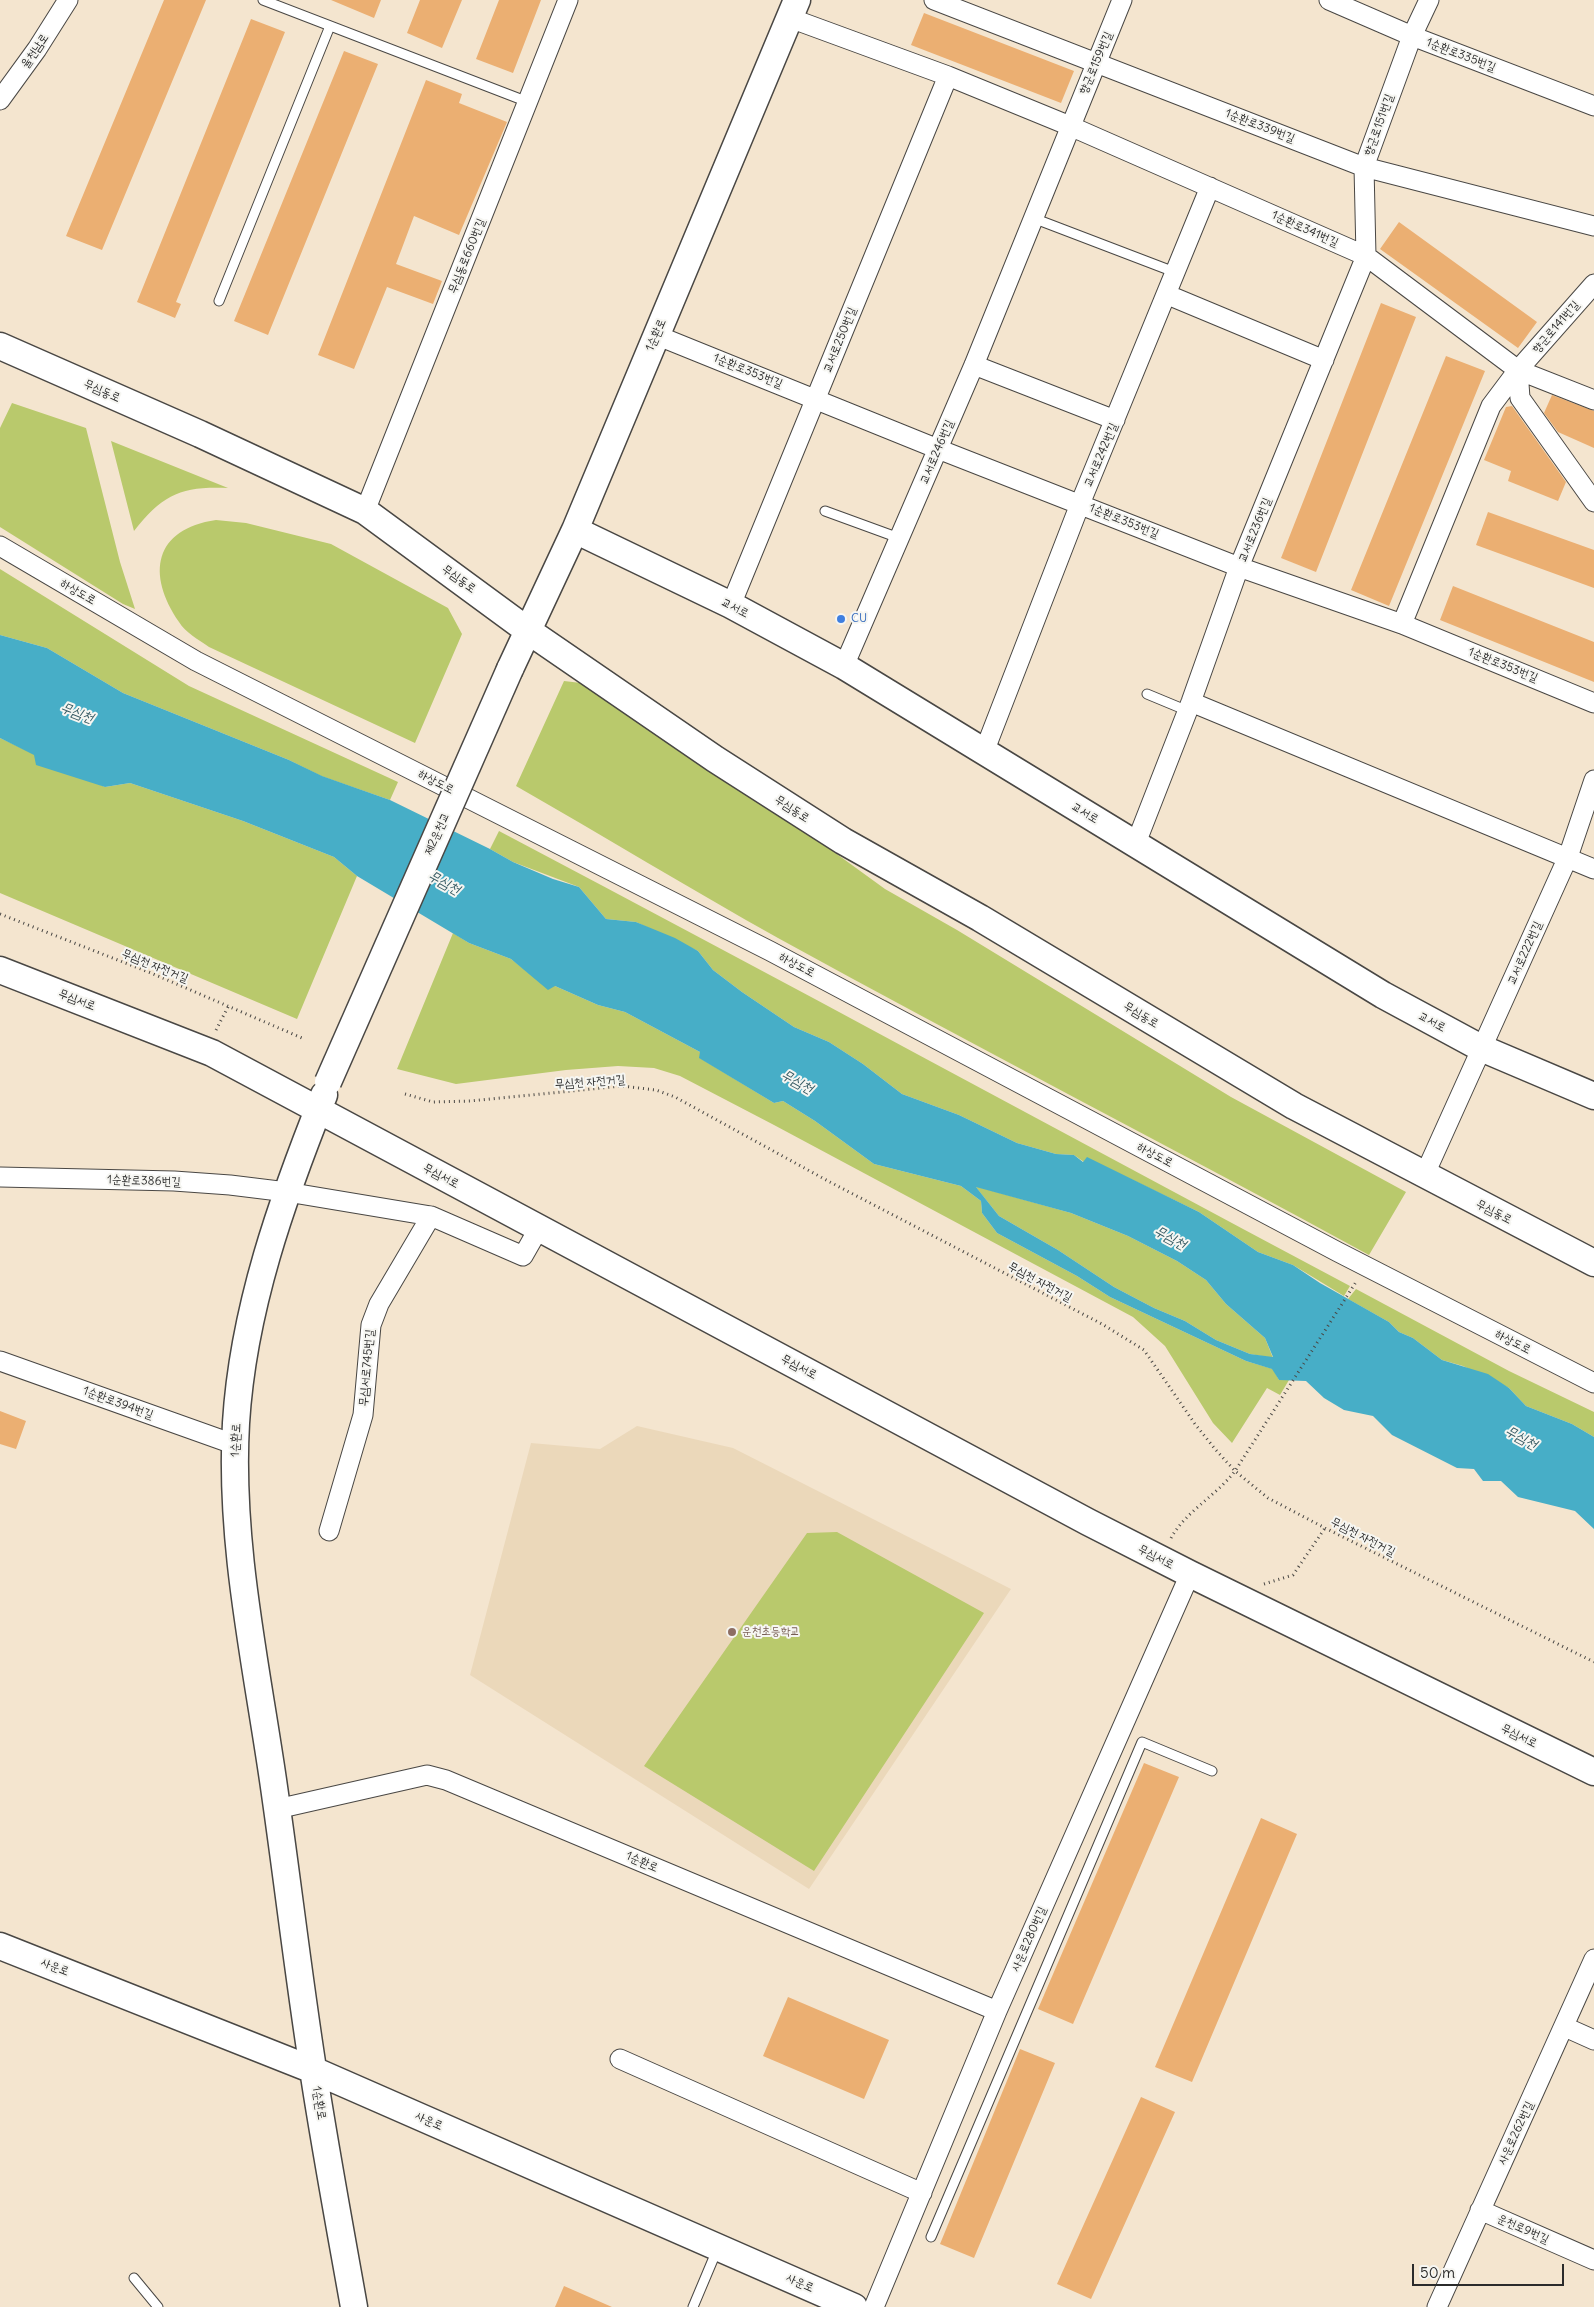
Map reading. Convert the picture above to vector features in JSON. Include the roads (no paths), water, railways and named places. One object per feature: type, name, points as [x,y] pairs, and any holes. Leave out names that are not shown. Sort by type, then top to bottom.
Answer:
[{"type":"main road","name":"1순환로","points":[[510,668],[575,530],[794,9]]},
{"type":"main road","name":"무심동로","points":[[0,346],[200,434],[365,511],[527,630],[715,758],[842,841],[980,918],[1294,1106],[1424,1176],[1594,1263]]},
{"type":"main road","name":"교서로","points":[[575,530],[731,605],[844,666],[1383,995],[1481,1048],[1594,1096]]},
{"type":"main road","name":"제2운천교","points":[[328,1082],[510,668]]},
{"type":"main road","name":"무심서로","points":[[0,970],[212,1053],[1159,1558],[1594,1772]]},
{"type":"main road","name":"1순환로","points":[[328,1082],[287,1192],[262,1271],[244,1360],[236,1422],[235,1492],[244,1581],[313,2070],[354,2307]]},
{"type":"main road","name":"사운로","points":[[0,1946],[313,2070],[854,2307]]},
{"type":"street","name":"율천남로","points":[[0,100],[37,49],[68,0]]},
{"type":"street","name":"무심동로660번길","points":[[365,511],[568,0]]},
{"type":"street","name":"1순환로339번길","points":[[934,0],[1364,167],[1594,226]]},
{"type":"street","name":"향군로159번길","points":[[1070,126],[1122,0]]},
{"type":"street","name":"1순환로335번길","points":[[1329,0],[1412,36],[1594,106]]},
{"type":"street","name":"향군로151번길","points":[[1366,256],[1364,167],[1412,36],[1429,0]]},
{"type":"street","name":"1순환로341번길","points":[[794,9],[948,76],[1070,126],[1366,256],[1518,370],[1594,400]]},
{"type":"street","name":"교서로250번길","points":[[731,605],[948,76]]},
{"type":"street","name":"교서로246번길","points":[[844,666],[974,365],[1070,126]]},
{"type":"street","name":"교서로242번길","points":[[984,752],[1080,504],[1168,295],[1210,187]]},
{"type":"street","name":"교서로236번길","points":[[1136,843],[1190,706],[1239,567],[1366,256]]},
{"type":"street","name":"향군로141번길","points":[[1402,624],[1491,406],[1518,370],[1594,284]]},
{"type":"street","points":[[1168,295],[1324,360]]},
{"type":"street","name":"1순환로353번길","points":[[656,335],[816,398],[938,450],[1239,567],[1402,624],[1594,703]]},
{"type":"street","points":[[974,365],[1115,420]]},
{"type":"street","points":[[1518,370],[1520,398],[1594,502]]},
{"type":"street","name":"하상도로","points":[[0,546],[196,661],[770,951],[1338,1252],[1594,1383]]},
{"type":"street","points":[[1190,706],[1381,780],[1594,869]]},
{"type":"street","name":"교서로222번길","points":[[1424,1176],[1568,858],[1594,780]]},
{"type":"street","name":"1순환로386번길","points":[[0,1177],[174,1181],[287,1192],[431,1216],[523,1256],[539,1228]]},
{"type":"street","name":"무심서로745번길","points":[[329,1531],[364,1414],[371,1325],[379,1304],[431,1216]]},
{"type":"street","name":"1순환로394번길","points":[[0,1361],[236,1445]]},
{"type":"street","name":"사운로280번길","points":[[874,2307],[997,2011],[1190,1574]]},
{"type":"street","name":"1순환로","points":[[277,1808],[427,1776],[446,1780],[997,2011]]},
{"type":"street","name":"사운로262번길","points":[[1437,2307],[1594,1959]]},
{"type":"street","points":[[1564,2027],[1594,2040]]},
{"type":"street","points":[[620,2058],[922,2193]]},
{"type":"street","name":"운천로9번길","points":[[1480,2210],[1594,2260]]},
{"type":"lane","points":[[263,0],[528,102]]},
{"type":"lane","points":[[219,301],[330,26]]},
{"type":"lane","points":[[1033,218],[1177,273]]},
{"type":"lane","points":[[825,511],[899,538]]},
{"type":"lane","points":[[1147,694],[1190,706]]},
{"type":"lane","points":[[931,2237],[1142,1742],[1212,1771]]},
{"type":"lane","points":[[693,2307],[718,2247]]},
{"type":"lane","points":[[134,2278],[158,2307]]},
{"type":"water","name":"무심천","points":[[0,635],[47,648],[123,693],[289,760],[322,776],[390,800],[513,862],[553,879],[579,887],[606,919],[636,922],[675,938],[698,951],[713,970],[742,992],[794,1027],[829,1042],[863,1064],[902,1094],[959,1115],[1017,1143],[1056,1154],[1074,1155],[1083,1162],[1087,1157],[1199,1212],[1258,1252],[1293,1265],[1320,1283],[1389,1322],[1399,1332],[1413,1338],[1442,1360],[1488,1374],[1509,1388],[1526,1406],[1572,1424],[1594,1437],[1594,1529],[1575,1511],[1518,1497],[1501,1481],[1483,1481],[1474,1469],[1457,1468],[1392,1435],[1373,1416],[1344,1410],[1324,1398],[1306,1381],[1279,1380],[1272,1369],[1246,1361],[1110,1297],[1077,1276],[997,1233],[982,1213],[981,1201],[961,1186],[874,1164],[815,1121],[783,1101],[774,1103],[699,1058],[700,1052],[625,1012],[598,1005],[555,986],[548,990],[511,959],[469,943],[357,876],[334,857],[243,821],[130,783],[105,787],[36,765],[34,755],[0,738]],"holes":[[[976,1187],[1071,1213],[1128,1236],[1177,1261],[1206,1280],[1226,1304],[1265,1338],[1273,1357],[1250,1354],[1216,1340],[1185,1321],[1154,1308],[1114,1287],[1058,1250],[999,1216]]]},
{"type":"place","name":"CU","points":[[841,619]]},
{"type":"place","name":"운천초등학교","points":[[732,1632]]}]
